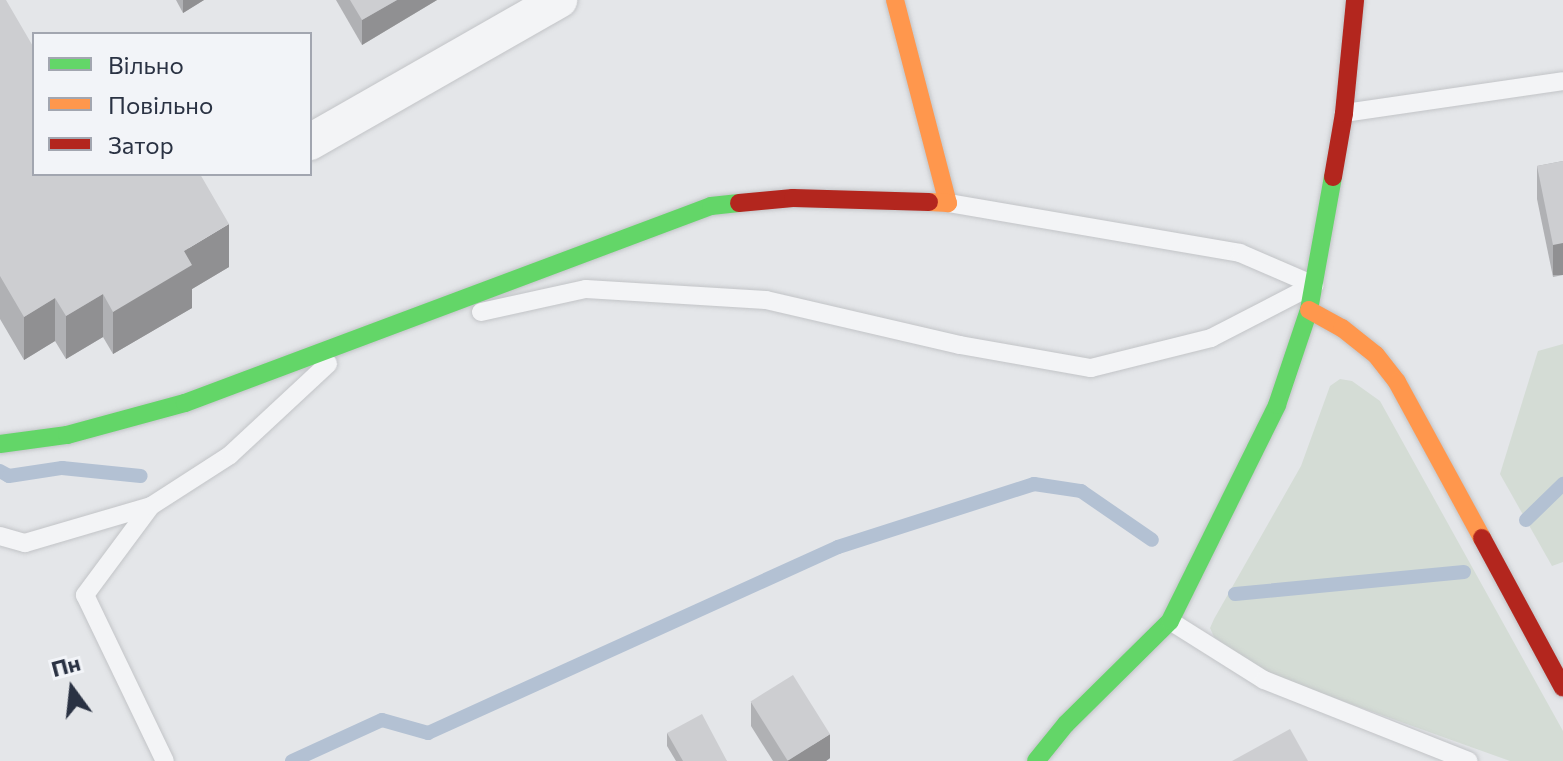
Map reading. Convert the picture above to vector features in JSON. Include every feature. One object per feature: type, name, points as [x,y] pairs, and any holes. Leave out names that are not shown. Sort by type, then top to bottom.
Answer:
[{"type":"street","points":[[312,141],[559,0]]},
{"type":"street","points":[[0,444],[67,435],[185,403],[711,206],[793,198],[948,203],[895,0]]},
{"type":"street","points":[[1036,761],[1066,724],[1170,621],[1277,405],[1309,310],[1314,285],[1344,113],[1355,0]]},
{"type":"street","points":[[1309,310],[1342,328],[1376,355],[1397,382],[1563,688]]},
{"type":"street","points":[[1065,761],[1066,724]]},
{"type":"lane","points":[[1344,113],[1563,81]]},
{"type":"lane","points":[[948,203],[1240,253],[1314,285]]},
{"type":"lane","points":[[0,536],[25,543],[151,506],[230,455],[354,339],[586,289],[766,300],[960,345],[1091,368],[1211,338],[1314,285]]},
{"type":"lane","points":[[151,506],[85,595],[165,761]]},
{"type":"lane","points":[[1170,621],[1264,680],[1469,761]]},
{"type":"shaded area","points":[[1563,344],[1563,562],[1552,566],[1500,474],[1538,351]]},
{"type":"shaded area","points":[[1340,379],[1352,381],[1380,401],[1563,731],[1563,761],[1510,761],[1267,674],[1214,637],[1210,628],[1214,619],[1301,466],[1330,386]]},
{"type":"building","points":[[0,0],[6,0],[32,45],[32,176],[201,176],[229,224],[184,251],[192,265],[113,312],[103,294],[66,316],[55,298],[24,317],[0,276]]},
{"type":"building","points":[[350,0],[397,0],[362,20]]},
{"type":"building","points":[[1563,161],[1563,243],[1553,245],[1537,166]]},
{"type":"building","points":[[793,675],[830,734],[788,761],[751,701]]},
{"type":"building","points":[[702,714],[727,761],[683,761],[667,733]]},
{"type":"building","points":[[1290,729],[1308,761],[1232,761]]},
{"type":"waterway","points":[[0,471],[9,476],[62,468],[141,476]]},
{"type":"waterway","points":[[292,761],[382,720],[428,733],[838,547],[1034,484],[1081,491],[1152,540]]},
{"type":"waterway","points":[[1526,520],[1563,484]]},
{"type":"waterway","points":[[1235,594],[1464,572]]},
{"type":"traffic: fast","points":[[1036,761],[1066,724],[1170,621],[1277,405],[1309,310],[1333,177]]},
{"type":"traffic: fast","points":[[0,444],[67,435],[185,403],[711,206],[739,203]]},
{"type":"traffic: slow","points":[[895,0],[948,203],[929,202]]},
{"type":"traffic: slow","points":[[1309,310],[1342,328],[1376,355],[1397,382],[1482,538]]},
{"type":"traffic: jam","points":[[1333,177],[1344,113],[1355,0]]},
{"type":"traffic: jam","points":[[739,203],[793,198],[929,202]]},
{"type":"traffic: jam","points":[[1482,538],[1563,688]]}]
